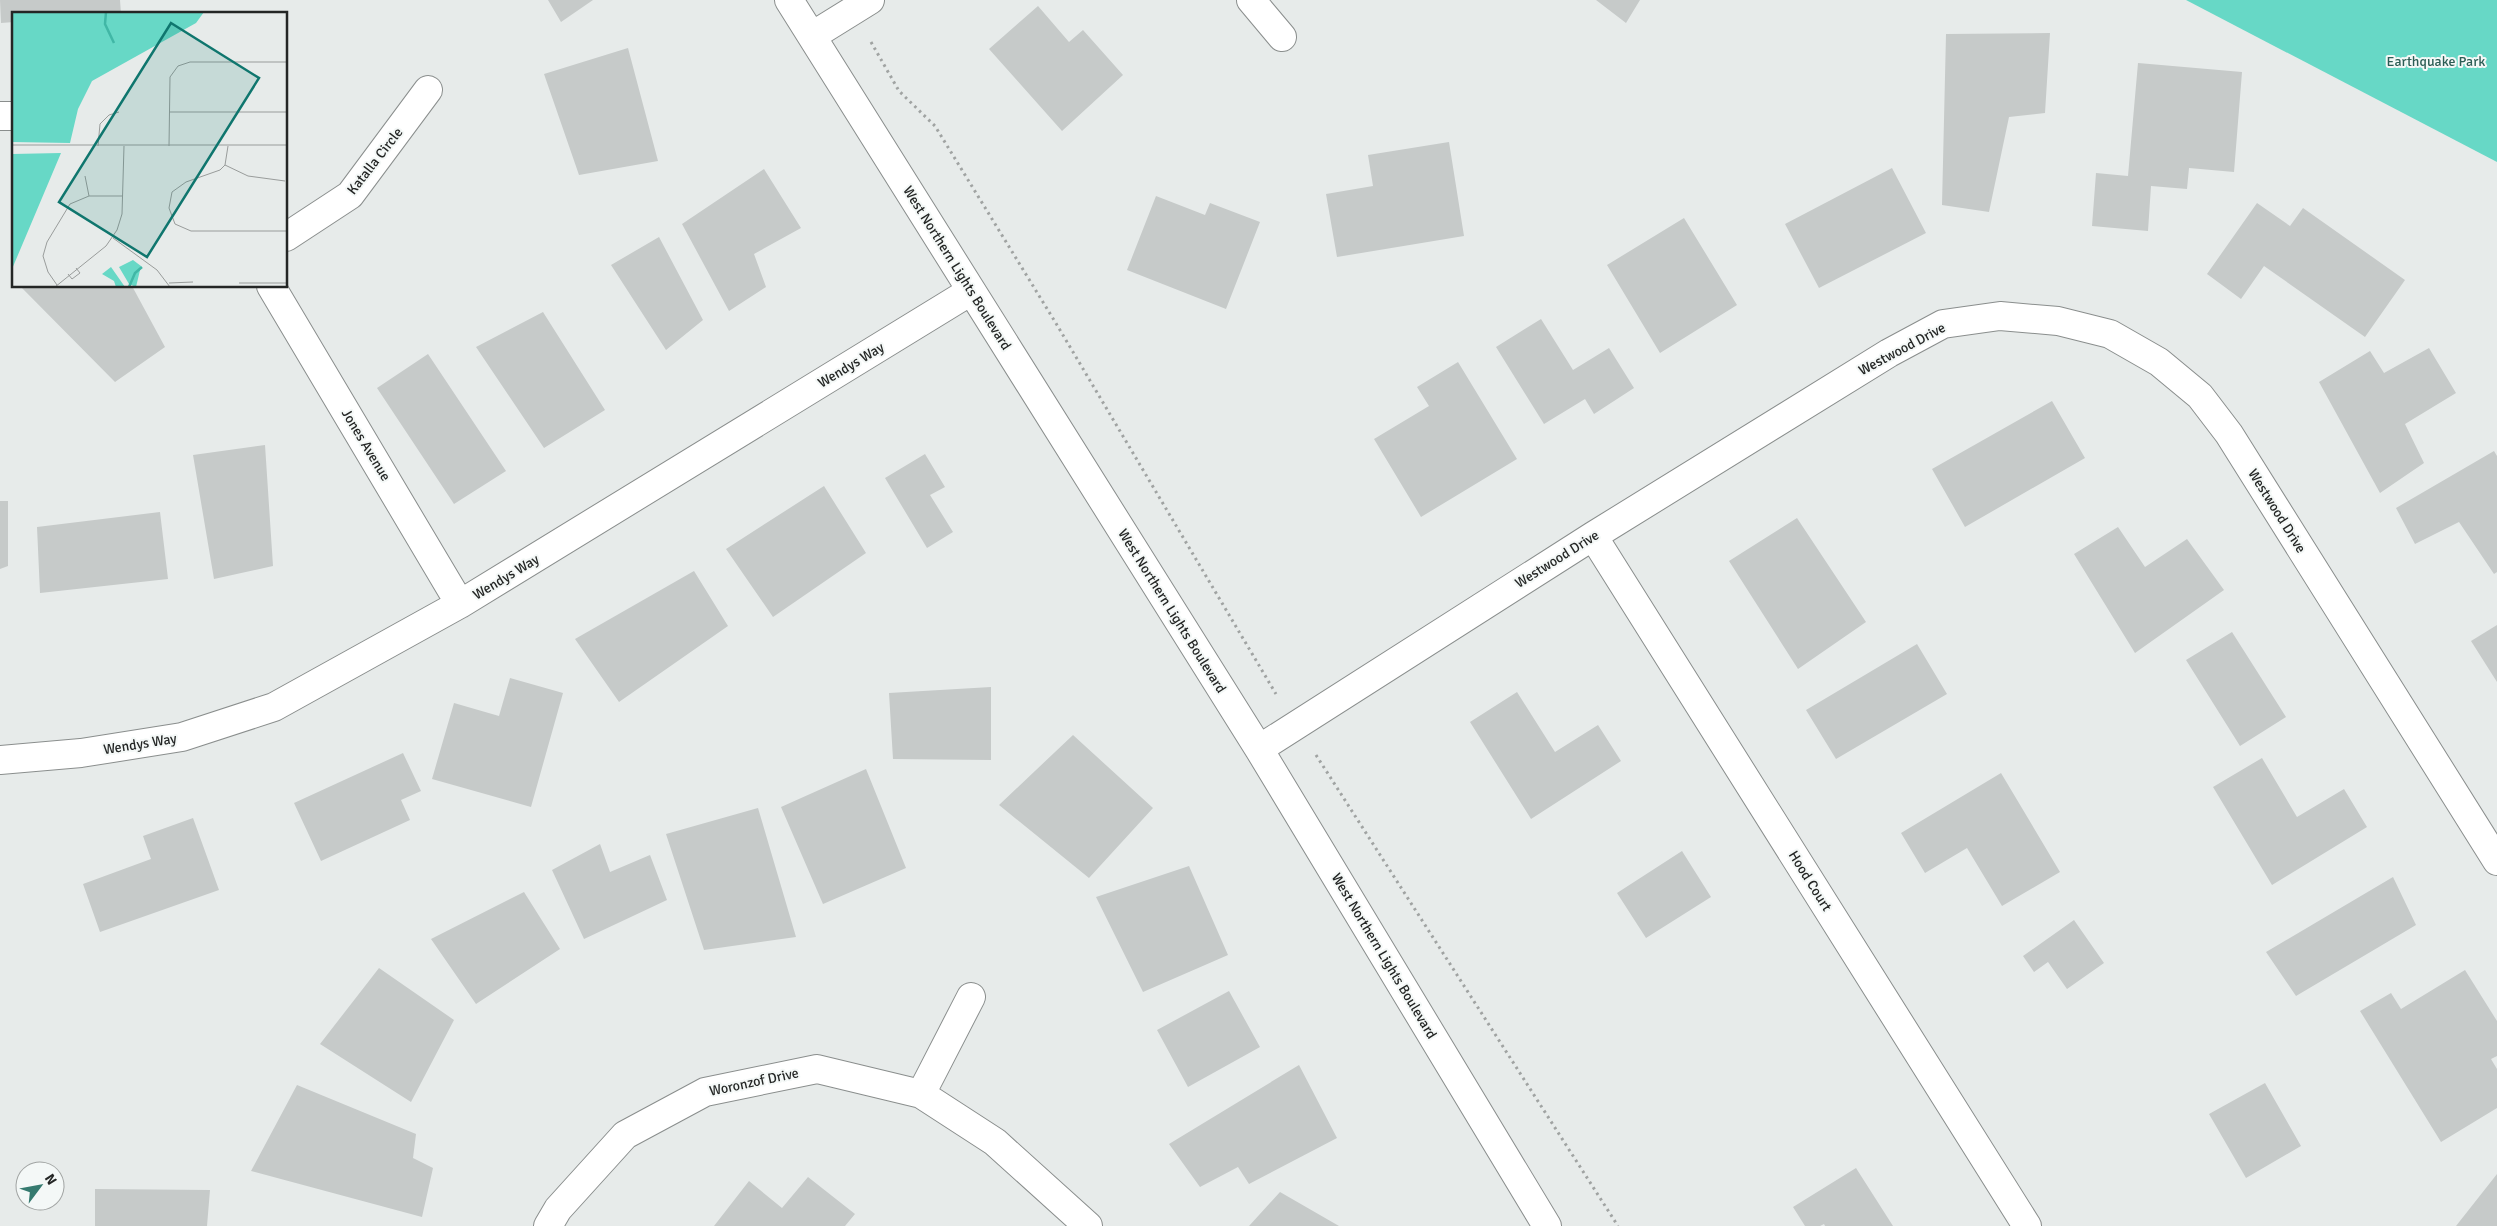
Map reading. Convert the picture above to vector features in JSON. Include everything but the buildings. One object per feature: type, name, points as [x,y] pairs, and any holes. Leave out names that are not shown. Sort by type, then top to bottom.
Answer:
[{"type":"street","name":"West Northern Lights Boulevard","points":[[790,0],[1259,749],[1547,1226]]},
{"type":"street","points":[[1251,0],[1282,37]]},
{"type":"street","points":[[812,36],[861,5]]},
{"type":"street","name":"Katalla Circle","points":[[288,236],[350,195],[428,90]]},
{"type":"street","name":"Jones Avenue","points":[[272,288],[460,604]]},
{"type":"street","name":"Wendys Way","points":[[0,760],[81,753],[182,737],[274,707],[460,604],[971,291]]},
{"type":"street","name":"Westwood Drive","points":[[1259,749],[1593,536],[1889,353],[1943,324],[2000,316],[2058,321],[2110,334],[2159,362],[2200,396],[2229,434],[2497,860]]},
{"type":"street","name":"Hood Court","points":[[1593,536],[2027,1226]]},
{"type":"street","points":[[921,1094],[971,997]]},
{"type":"street","name":"Woronzof Drive","points":[[548,1226],[558,1209],[625,1135],[705,1092],[817,1069],[921,1094],[995,1142],[1088,1226]]},
{"type":"path","points":[[861,5],[899,91],[935,126],[1062,334],[1295,726],[1325,768],[1618,1226]]},
{"type":"green space","name":"Earthquake Park","points":[[2186,0],[2497,0],[2497,162]]}]
